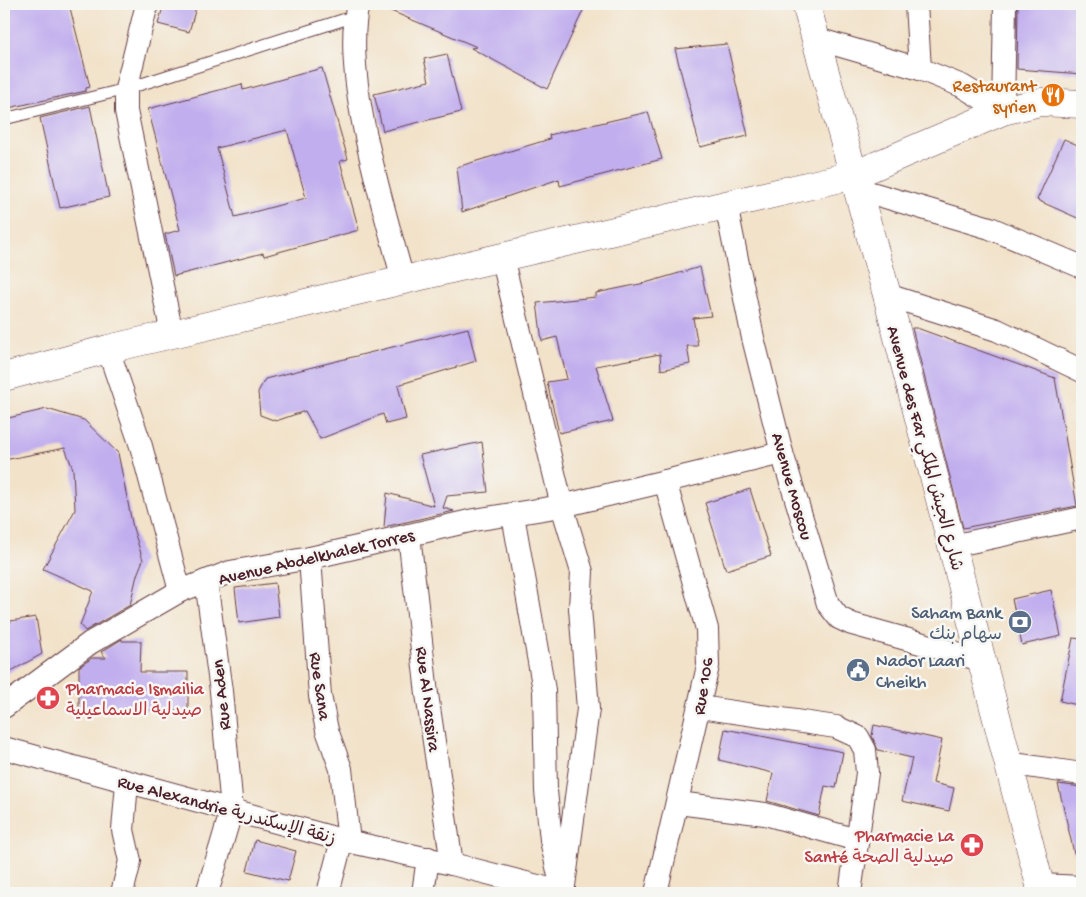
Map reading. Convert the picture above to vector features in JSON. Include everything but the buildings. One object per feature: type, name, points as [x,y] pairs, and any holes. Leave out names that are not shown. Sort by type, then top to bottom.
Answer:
[{"type":"street","points":[[147,4],[126,89],[126,111],[172,334]]},
{"type":"street","name":"Avenue des Far شارع الجيش الملكي","points":[[806,4],[887,295],[1040,889]]},
{"type":"street","points":[[916,4],[920,69]]},
{"type":"street","points":[[1003,111],[1005,4]]},
{"type":"street","points":[[357,10],[353,54],[365,127],[403,280]]},
{"type":"street","points":[[817,39],[920,69],[962,86],[1003,111]]},
{"type":"street","points":[[4,377],[108,349],[726,205],[856,182],[1003,111],[1040,102],[1082,104]]},
{"type":"street","points":[[856,182],[990,228],[1082,267]]},
{"type":"street","name":"Avenue Moscou","points":[[726,205],[753,338],[782,453],[828,604],[839,618],[860,626],[981,660]]},
{"type":"street","points":[[502,257],[562,506],[582,572],[580,608],[588,709],[564,893]]},
{"type":"street","points":[[887,295],[997,330],[1082,371]]},
{"type":"street","points":[[108,349],[141,446],[180,591]]},
{"type":"street","name":"Avenue Abdelkhalek Torres","points":[[4,707],[90,643],[180,591],[230,572],[310,558],[474,520],[562,506],[782,453]]},
{"type":"street","name":"Rue 106","points":[[656,893],[708,666],[707,629],[665,481]]},
{"type":"street","points":[[513,515],[544,690],[546,791],[551,840],[564,893]]},
{"type":"street","points":[[952,546],[1082,518]]},
{"type":"street","name":"Rue Al Nassira","points":[[409,535],[427,694],[452,864]]},
{"type":"street","name":"Rue Sana","points":[[310,558],[320,696],[328,730],[341,769],[346,841]]},
{"type":"street","name":"Rue Aden","points":[[206,580],[232,809]]},
{"type":"street","points":[[700,707],[836,727],[858,737],[864,750],[868,773],[850,893]]},
{"type":"street","name":"Rue Alexandrie زنقة الإسكندرية","points":[[4,748],[346,841],[428,858],[564,893]]},
{"type":"street","points":[[1008,763],[1082,774]]},
{"type":"street","points":[[122,893],[130,861],[123,830],[127,783]]},
{"type":"street","points":[[678,803],[765,814],[857,840]]},
{"type":"street","points":[[207,893],[232,809]]},
{"type":"street","points":[[328,893],[346,841]]},
{"type":"street","points":[[423,893],[428,858]]},
{"type":"street","points":[[1040,889],[1082,887]]},
{"type":"lane","points":[[4,119],[126,89],[357,10]]},
{"type":"place","name":"Restaurant syrien","points":[[1053,95]]},
{"type":"place","name":"Saham Bank سهام بنك","points":[[1020,622]]},
{"type":"place","name":"Nador Laari Cheikh","points":[[858,670]]},
{"type":"place","name":"Pharmacie Ismailia صيدلية الاسماعيلية","points":[[48,698]]},
{"type":"place","name":"Pharmacie La Santé صيدلية الصحة","points":[[972,845]]}]
